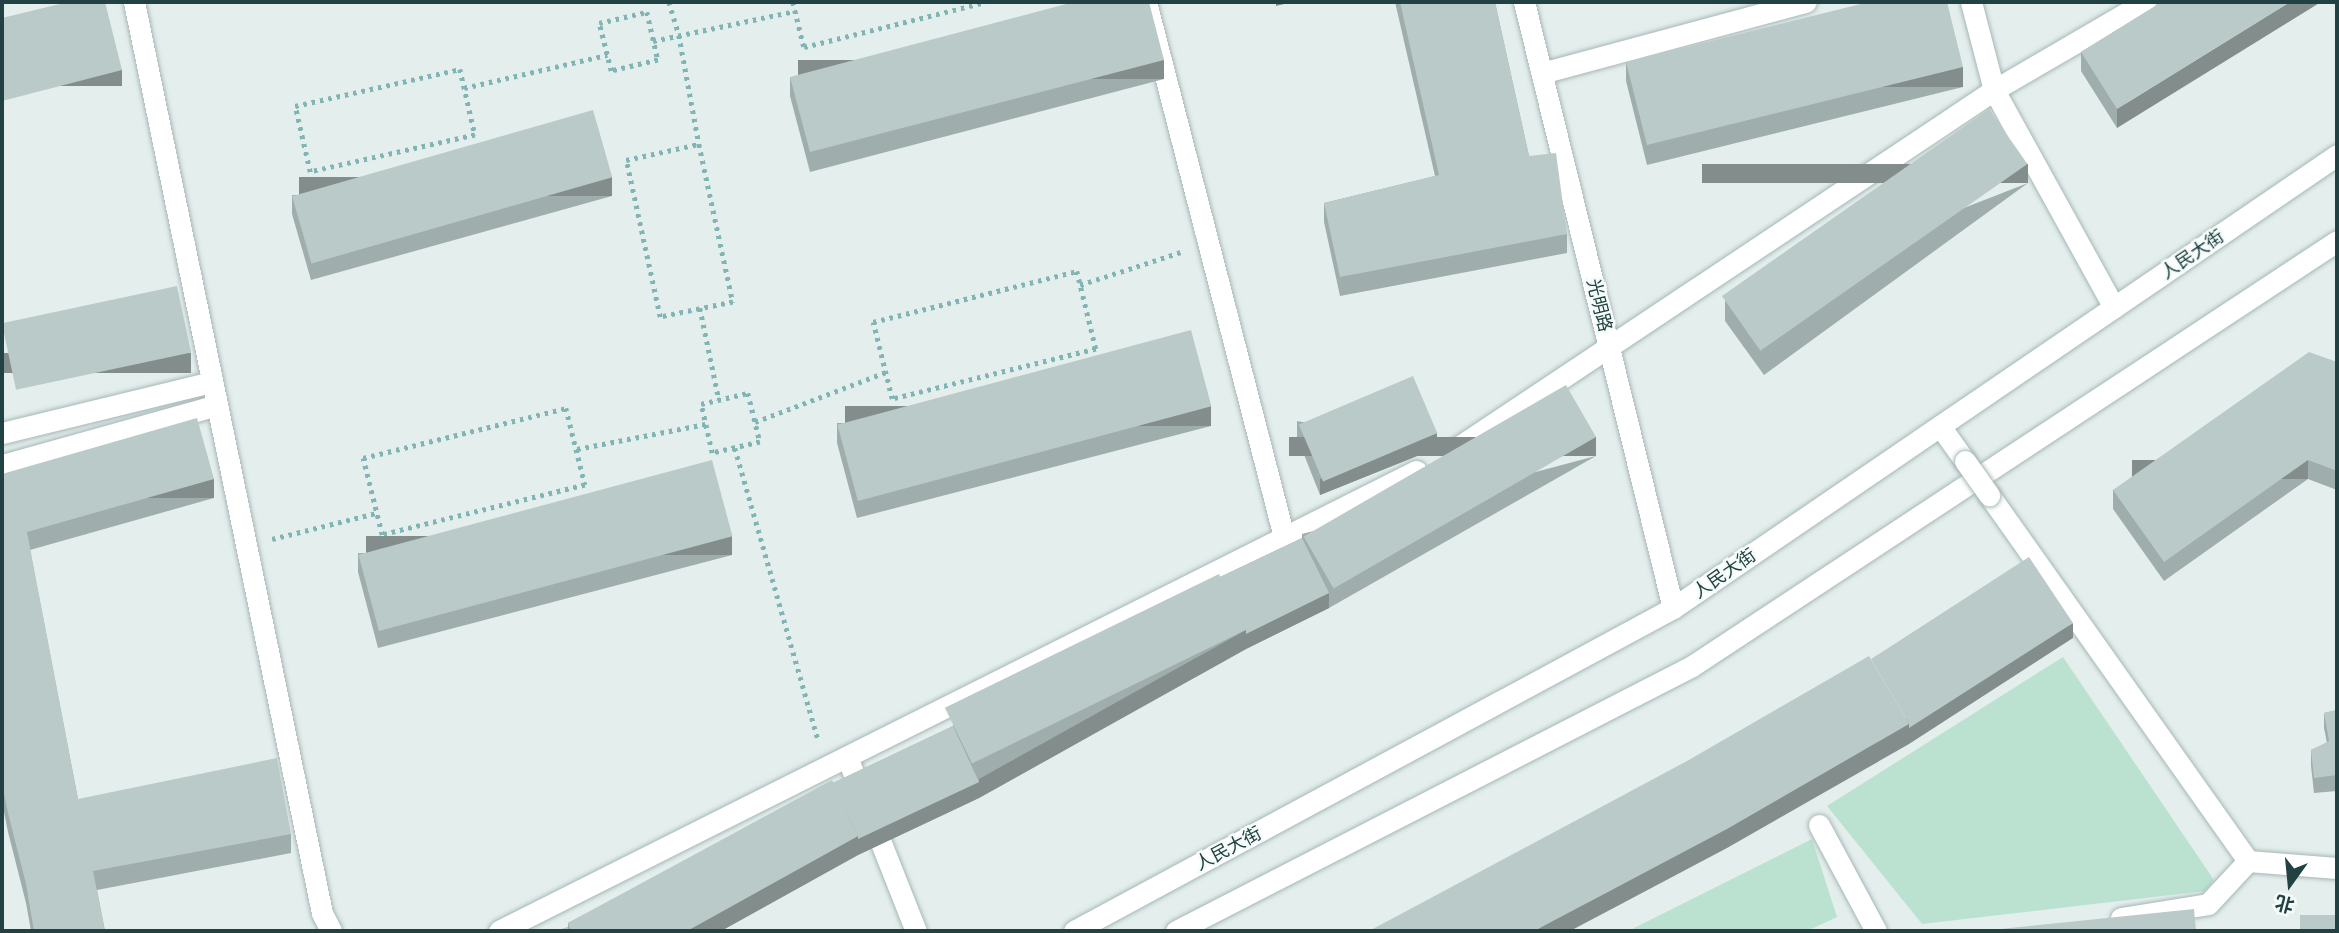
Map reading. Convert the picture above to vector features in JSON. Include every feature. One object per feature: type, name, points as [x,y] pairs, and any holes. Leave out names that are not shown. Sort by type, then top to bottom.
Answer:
[{"type":"street","points":[[134,2],[321,913],[331,931]]},
{"type":"street","points":[[1146,2],[1284,537]]},
{"type":"street","name":"光明路","points":[[1524,2],[1674,608]]},
{"type":"street","points":[[1542,73],[1806,2]]},
{"type":"street","points":[[1971,2],[1994,90],[2114,307]]},
{"type":"street","points":[[499,931],[1435,461],[1994,90],[2145,2]]},
{"type":"street","name":"人民大街","points":[[1074,931],[1674,608],[2337,155]]},
{"type":"street","points":[[1176,931],[1692,666],[2337,241]]},
{"type":"street","points":[[2,433],[212,382]]},
{"type":"street","points":[[2,465],[217,405]]},
{"type":"street","points":[[1940,425],[2248,861]]},
{"type":"street","points":[[847,757],[916,931]]},
{"type":"street","points":[[1819,825],[1877,931]]},
{"type":"street","points":[[2248,861],[2337,868]]},
{"type":"street","points":[[2106,920],[2208,904],[2248,861]]},
{"type":"path","points":[[669,2],[679,35],[733,302],[660,317],[626,160],[699,144]]},
{"type":"path","points":[[793,2],[804,47],[986,2]]},
{"type":"path","points":[[653,41],[795,11]]},
{"type":"path","points":[[647,12],[658,60],[611,71],[607,55],[599,23],[647,12]]},
{"type":"path","points":[[464,88],[607,55]]},
{"type":"path","points":[[460,69],[464,88],[475,135],[310,172],[295,106],[460,69]]},
{"type":"path","points":[[1080,285],[1208,243]]},
{"type":"path","points":[[1076,271],[1080,285],[1096,349],[892,399],[873,322],[1076,271]]},
{"type":"path","points":[[700,308],[719,400]]},
{"type":"path","points":[[755,422],[886,372]]},
{"type":"path","points":[[748,393],[760,442],[712,453],[701,404],[719,400],[748,393]]},
{"type":"path","points":[[566,408],[585,485],[382,535],[376,513],[362,458],[566,408]]},
{"type":"path","points":[[577,449],[706,424]]},
{"type":"path","points":[[735,447],[825,767]]},
{"type":"path","points":[[246,546],[376,513]]},
{"type":"green space","points":[[2063,657],[2214,880],[2205,891],[1922,924],[1827,806]]},
{"type":"green space","points":[[1812,839],[1837,917],[1807,931],[1628,931]]},
{"type":"building","points":[[68,2],[105,2],[122,70],[2,101],[2,18]]},
{"type":"building","points":[[1074,2],[1149,2],[1164,60],[810,152],[790,77]]},
{"type":"building","points":[[1400,2],[1495,2],[1529,156],[1556,153],[1567,234],[1340,277],[1324,203],[1439,175]]},
{"type":"building","points":[[1869,2],[1947,2],[1963,67],[1647,145],[1626,62]]},
{"type":"building","points":[[2162,2],[2290,2],[2117,109],[2081,52]]},
{"type":"building","points":[[1989,109],[2027,164],[1760,351],[1722,296]]},
{"type":"building","points":[[593,110],[612,177],[311,264],[292,196]]},
{"type":"building","points":[[177,286],[191,353],[16,390],[2,323]]},
{"type":"building","points":[[1191,330],[1211,406],[858,501],[837,425]]},
{"type":"building","points":[[2309,352],[2337,362],[2337,471],[2308,460],[2164,562],[2113,490]]},
{"type":"building","points":[[1413,376],[1437,433],[1323,482],[1299,424]]},
{"type":"building","points":[[1566,385],[1596,437],[1334,588],[1304,536]]},
{"type":"building","points":[[197,418],[214,479],[27,532],[78,799],[277,758],[291,834],[93,871],[105,931],[34,931],[26,884],[2,783],[2,474]]},
{"type":"building","points":[[712,460],[732,536],[379,631],[358,555]]},
{"type":"building","points":[[1302,538],[1329,593],[1246,634],[1220,577]]},
{"type":"building","points":[[2029,557],[2073,623],[1909,728],[1871,659]]},
{"type":"building","points":[[1219,574],[1246,630],[972,763],[945,708]]},
{"type":"building","points":[[1869,656],[1909,724],[1727,829],[1534,931],[1369,931],[1687,761]]},
{"type":"building","points":[[2337,710],[2337,775],[2314,778],[2311,750],[2329,741],[2324,713]]},
{"type":"building","points":[[953,726],[979,782],[858,839],[833,783]]},
{"type":"building","points":[[832,780],[858,836],[687,931],[571,931],[568,923]]},
{"type":"building","points":[[2194,909],[2196,931],[1981,931]]},
{"type":"building","points":[[2300,915],[2337,915],[2337,931],[2300,931]]}]
